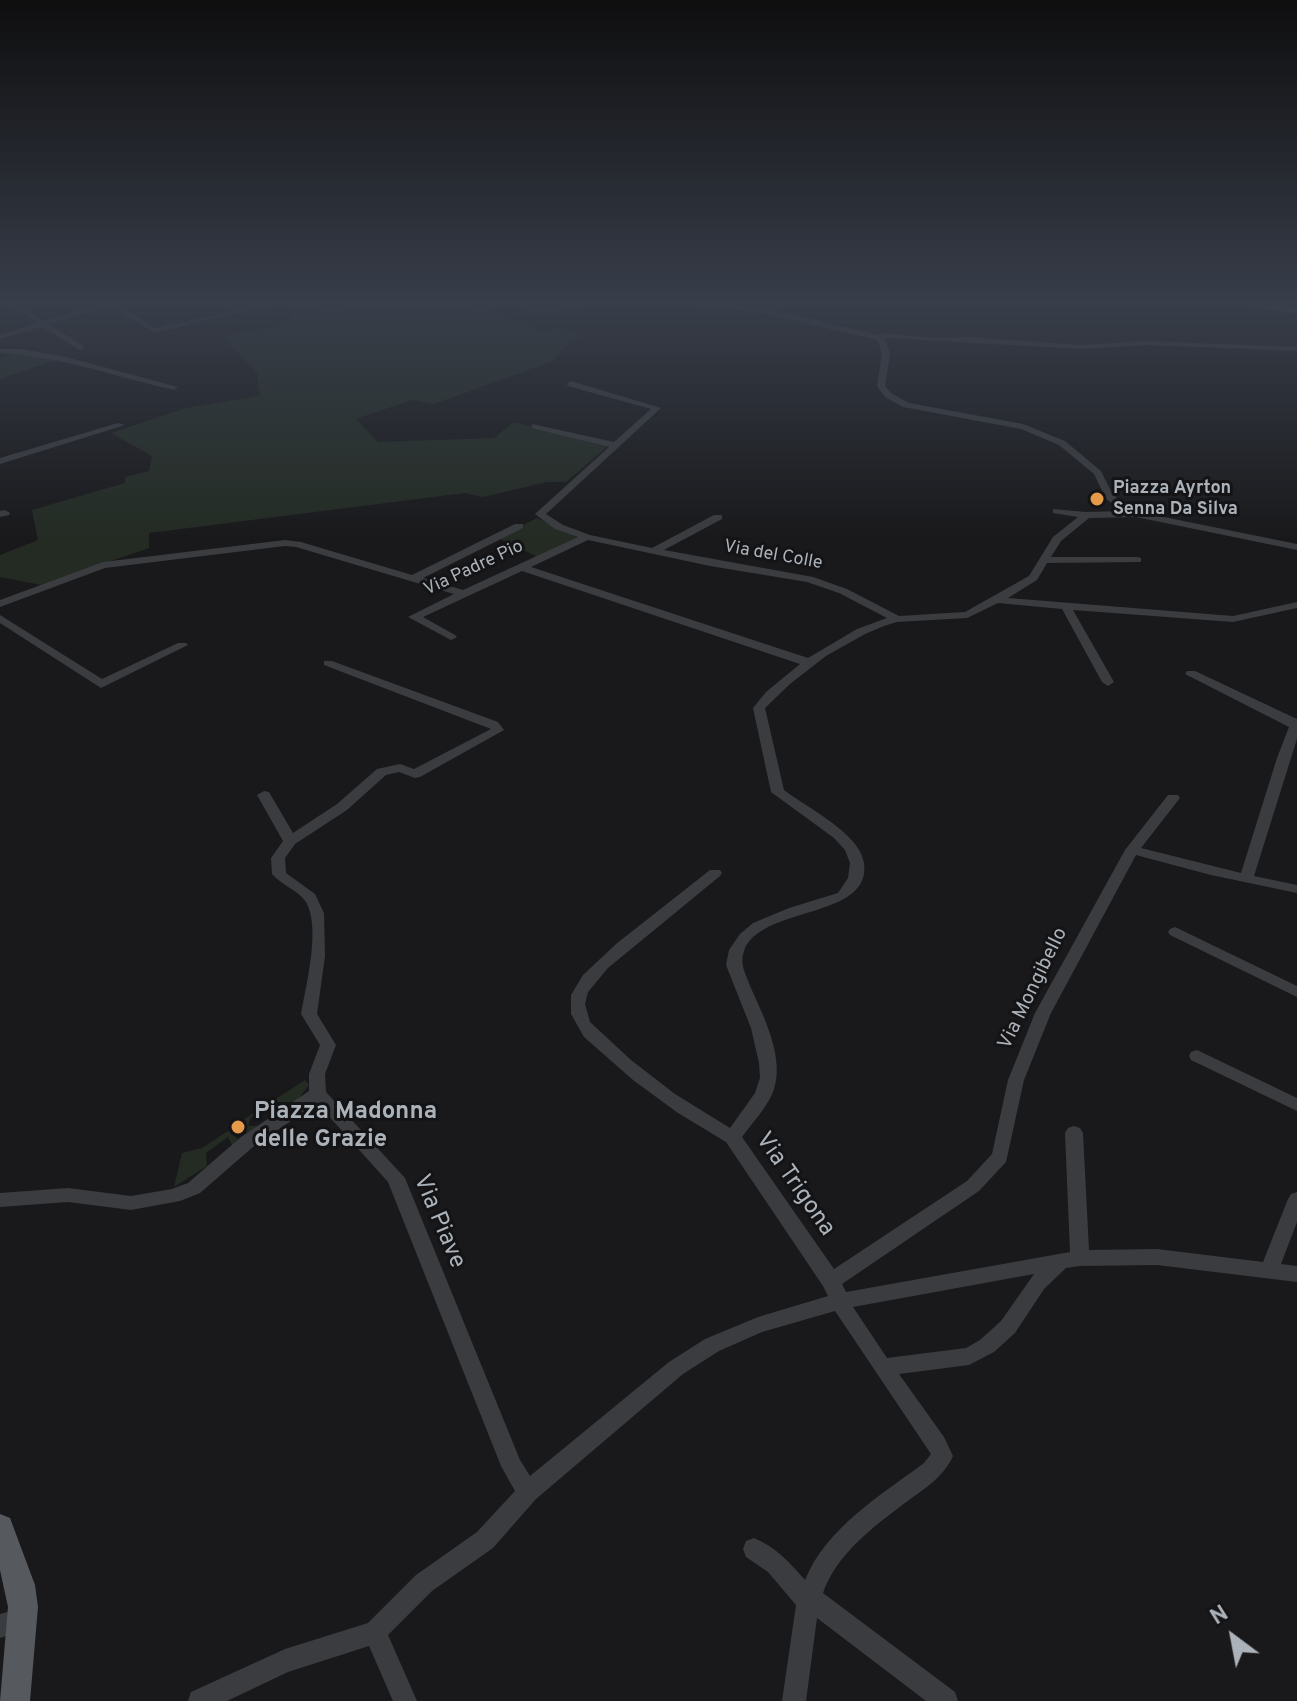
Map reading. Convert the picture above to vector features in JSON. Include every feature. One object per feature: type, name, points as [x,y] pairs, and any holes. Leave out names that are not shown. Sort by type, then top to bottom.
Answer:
[{"type":"main road","points":[[0,1528],[20,1585],[11,1623],[14,1701]]},
{"type":"street","points":[[150,382],[174,387]]},
{"type":"street","points":[[881,382],[884,390],[896,400],[928,410],[1023,427],[1062,443],[1098,473],[1109,497],[1136,514]]},
{"type":"street","name":"Via del Colle","points":[[571,384],[657,408],[540,514],[559,527],[587,537],[809,579],[843,591],[897,619]]},
{"type":"street","points":[[0,461],[121,425]]},
{"type":"street","points":[[535,426],[613,445]]},
{"type":"street","points":[[1056,511],[1086,515],[1136,514],[1297,547]]},
{"type":"street","points":[[897,619],[967,615],[996,600],[1033,578],[1057,539],[1086,515]]},
{"type":"street","points":[[654,551],[718,517]]},
{"type":"street","points":[[413,579],[519,526]]},
{"type":"street","name":"Via Padre Pio","points":[[451,637],[414,617],[587,537]]},
{"type":"street","points":[[0,604],[103,565],[275,544],[297,544],[464,594]]},
{"type":"street","points":[[1044,560],[1137,560]]},
{"type":"street","points":[[521,567],[810,663]]},
{"type":"street","points":[[996,600],[1233,619],[1297,605]]},
{"type":"street","points":[[1066,606],[1108,682]]},
{"type":"street","points":[[0,618],[101,684],[182,645]]},
{"type":"street","name":"Via Trigona","points":[[794,1701],[809,1600],[818,1577],[848,1535],[932,1470],[942,1456],[937,1444],[840,1301],[831,1281],[732,1137],[766,1088],[768,1067],[733,954],[739,944],[778,915],[843,896],[858,866],[854,852],[832,828],[787,801],[774,785],[759,708],[810,663],[867,627],[897,619]]},
{"type":"street","points":[[0,1200],[68,1195],[131,1203],[174,1196],[194,1188],[247,1142],[318,1094],[317,1074],[328,1045],[309,1014],[317,963],[316,913],[314,903],[307,895],[279,874],[278,858],[290,841],[342,807],[382,772],[400,768],[415,774],[498,730],[494,725],[328,663]]},
{"type":"street","points":[[1191,674],[1296,724],[1246,879]]},
{"type":"street","points":[[264,795],[290,841]]},
{"type":"street","name":"Via Mongibello","points":[[831,1281],[973,1186],[1000,1157],[1016,1080],[1043,1013],[1132,850],[1173,798]]},
{"type":"street","points":[[1132,850],[1297,889]]},
{"type":"street","points":[[715,873],[597,970],[580,990],[577,1004],[582,1024],[619,1059],[705,1124],[732,1137]]},
{"type":"street","points":[[1175,932],[1297,992]]},
{"type":"street","points":[[1197,1056],[1297,1105]]},
{"type":"street","name":"Via Piave","points":[[318,1094],[396,1178],[512,1466],[528,1492]]},
{"type":"street","points":[[1071,1260],[1074,1133]]},
{"type":"street","points":[[1269,1270],[1297,1199]]},
{"type":"street","points":[[200,1701],[285,1661],[375,1632],[424,1583],[485,1540],[528,1492],[676,1368],[712,1345],[758,1325],[840,1301],[1071,1260],[1157,1257],[1297,1274]]},
{"type":"street","points":[[882,1367],[969,1356],[987,1346],[1008,1327],[1037,1283],[1071,1260]]},
{"type":"street","points":[[754,1549],[776,1564],[809,1600],[946,1701]]},
{"type":"street","points":[[375,1632],[405,1701]]},
{"type":"shaded area","points":[[258,382],[494,382],[434,404],[412,400],[356,419],[378,442],[494,438],[514,422],[607,447],[566,482],[547,482],[483,497],[465,493],[149,533],[149,548],[41,585],[0,577],[0,555],[38,540],[32,510],[125,483],[125,477],[149,471],[152,456],[111,433],[186,408],[260,396]]},
{"type":"shaded area","points":[[537,518],[579,538],[538,557],[498,538]]},
{"type":"shaded area","points":[[305,1080],[309,1085],[296,1102],[277,1102],[269,1112],[251,1117],[248,1126],[258,1126],[246,1133],[237,1124]]},
{"type":"shaded area","points":[[228,1131],[238,1139],[232,1145],[228,1137],[206,1153],[207,1166],[174,1187],[182,1153],[202,1148]]},
{"type":"place","name":"Piazza Ayrton Senna Da Silva","points":[[1097,499]]},
{"type":"place","name":"Piazza Madonna delle Grazie","points":[[238,1127]]}]
